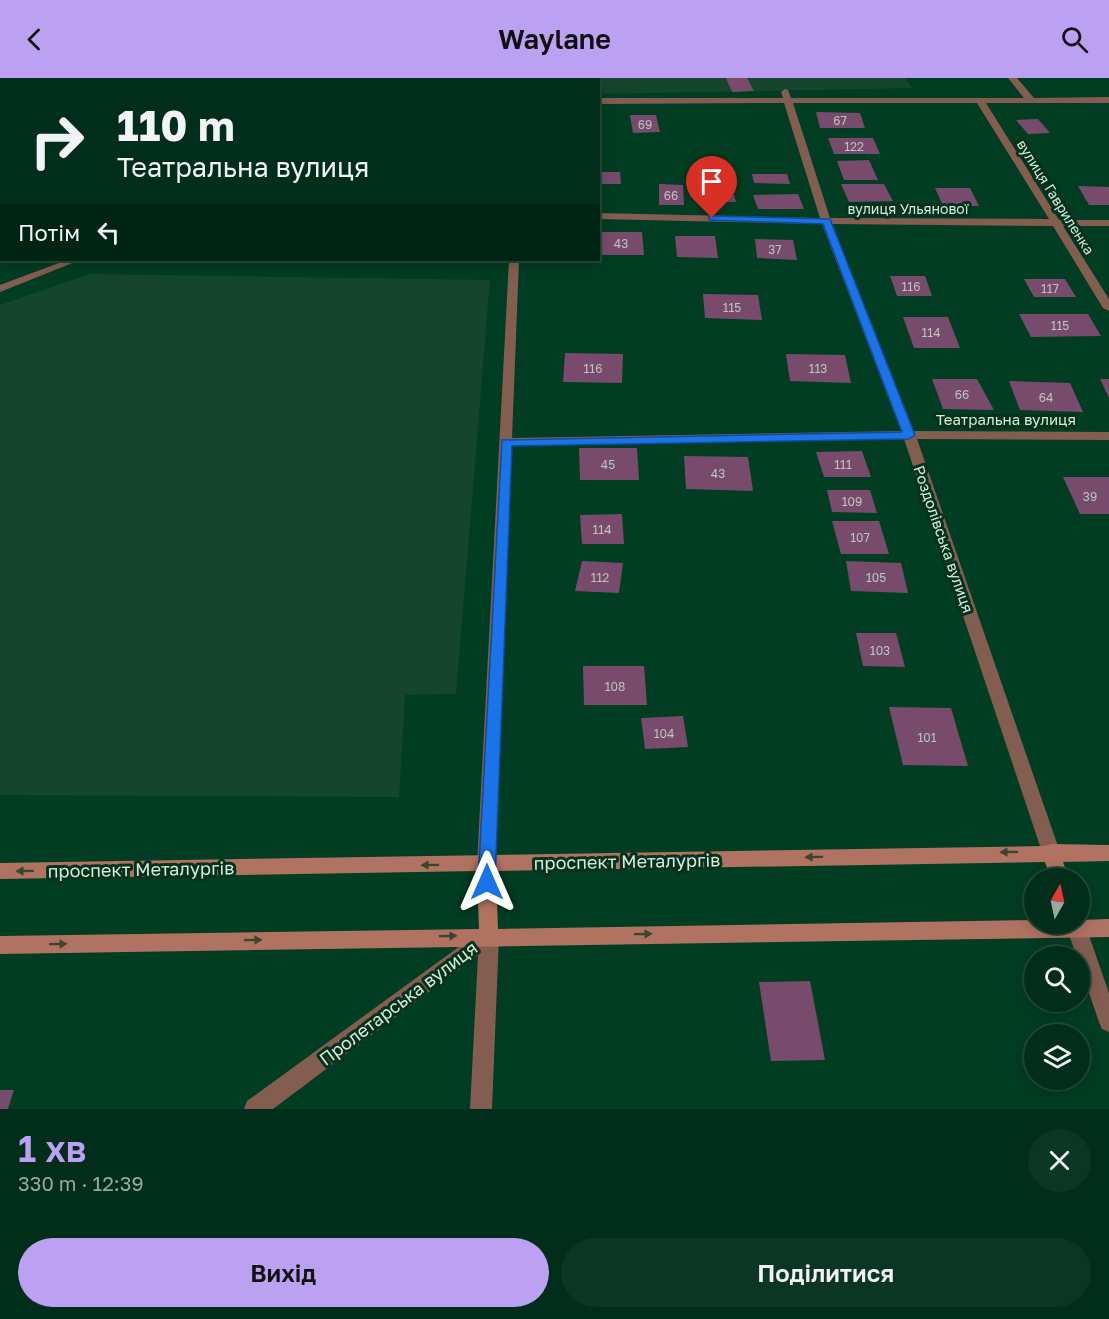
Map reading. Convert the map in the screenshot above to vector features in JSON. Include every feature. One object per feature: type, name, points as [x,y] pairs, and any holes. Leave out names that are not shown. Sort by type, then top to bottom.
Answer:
[{"type":"street","points":[[1012,78],[1032,100]]},
{"type":"street","points":[[600,101],[786,96],[1109,100]]},
{"type":"street","name":"Роздолівська вулиця","points":[[786,96],[826,221],[909,435],[1051,852]]},
{"type":"street","name":"вулиця Гавриленка","points":[[980,100],[1109,308]]},
{"type":"street","name":"вулиця Ульянової","points":[[600,216],[826,221],[1109,223]]},
{"type":"street","points":[[0,289],[72,261]]},
{"type":"street","points":[[489,936],[486,864],[514,261]]},
{"type":"street","name":"Театральна вулиця","points":[[506,442],[909,435],[1109,436]]},
{"type":"street","points":[[1051,852],[1056,868]]},
{"type":"street","name":"проспект Металургів","points":[[0,871],[1051,852],[1109,853]]},
{"type":"street","points":[[0,945],[1024,927]]},
{"type":"street","points":[[1090,927],[1109,928]]},
{"type":"street","points":[[1079,934],[1109,1022]]},
{"type":"street","name":"Пролетарська вулиця","points":[[255,1109],[489,936]]},
{"type":"street","name":"Пролетарська вулиця","points":[[482,1109],[489,936]]},
{"type":"shaded area","points":[[600,78],[905,78],[912,88],[600,94]]},
{"type":"shaded area","points":[[90,274],[490,280],[456,694],[405,695],[399,797],[0,795],[0,305]]},
{"type":"building","points":[[726,78],[747,78],[754,91],[732,92]]},
{"type":"building","points":[[816,112],[860,113],[865,128],[820,128]]},
{"type":"building","points":[[630,115],[656,115],[660,132],[633,133]]},
{"type":"building","points":[[1038,119],[1050,133],[1028,134],[1016,120]]},
{"type":"building","points":[[828,138],[873,138],[880,154],[834,154]]},
{"type":"building","points":[[869,160],[878,180],[844,180],[837,161]]},
{"type":"building","points":[[600,172],[620,172],[621,184],[600,184]]},
{"type":"building","points":[[752,174],[787,174],[790,184],[754,183]]},
{"type":"building","points":[[659,184],[683,185],[684,205],[659,205]]},
{"type":"building","points":[[841,184],[884,184],[893,201],[849,202]]},
{"type":"building","points":[[1078,186],[1109,187],[1109,205],[1089,205]]},
{"type":"building","points":[[935,188],[970,188],[979,206],[943,206]]},
{"type":"building","points":[[798,194],[804,209],[758,209],[753,195]]},
{"type":"building","points":[[697,195],[734,195],[736,202],[698,202]]},
{"type":"building","points":[[600,232],[642,232],[644,255],[600,255]]},
{"type":"building","points":[[675,236],[715,236],[718,258],[677,257]]},
{"type":"building","points":[[755,239],[793,240],[797,260],[757,258]]},
{"type":"building","points":[[890,276],[925,276],[932,296],[897,296]]},
{"type":"building","points":[[1024,279],[1065,279],[1076,297],[1034,297]]},
{"type":"building","points":[[703,294],[758,295],[762,320],[705,318]]},
{"type":"building","points":[[1019,314],[1088,314],[1101,336],[1031,337]]},
{"type":"building","points":[[903,317],[948,317],[960,348],[914,348]]},
{"type":"building","points":[[565,353],[623,354],[622,383],[563,382]]},
{"type":"building","points":[[786,354],[845,355],[851,383],[790,381]]},
{"type":"building","points":[[932,379],[977,379],[994,410],[943,409]]},
{"type":"building","points":[[1100,379],[1109,379],[1109,398]]},
{"type":"building","points":[[1009,381],[1070,383],[1083,412],[1020,410]]},
{"type":"building","points":[[579,448],[637,448],[639,480],[580,480]]},
{"type":"building","points":[[862,451],[871,477],[824,477],[816,452]]},
{"type":"building","points":[[684,456],[748,457],[753,491],[686,489]]},
{"type":"building","points":[[1063,477],[1109,477],[1109,514],[1080,514]]},
{"type":"building","points":[[827,490],[870,490],[877,513],[832,512]]},
{"type":"building","points":[[622,514],[624,544],[582,544],[580,515]]},
{"type":"building","points":[[832,521],[879,521],[889,554],[841,554]]},
{"type":"building","points":[[582,561],[623,563],[619,593],[575,591]]},
{"type":"building","points":[[846,561],[901,563],[908,593],[851,591]]},
{"type":"building","points":[[856,633],[896,633],[905,667],[863,666]]},
{"type":"building","points":[[583,666],[644,666],[647,705],[584,705]]},
{"type":"building","points":[[889,707],[951,708],[968,766],[903,765]]},
{"type":"building","points":[[683,716],[688,747],[645,749],[641,718]]},
{"type":"building","points":[[810,981],[825,1060],[771,1061],[759,982]]},
{"type":"building","points":[[0,1090],[14,1090],[8,1109],[0,1109]]},
{"type":"route","points":[[487,882],[506,442],[909,435],[826,221],[712,218]]}]
